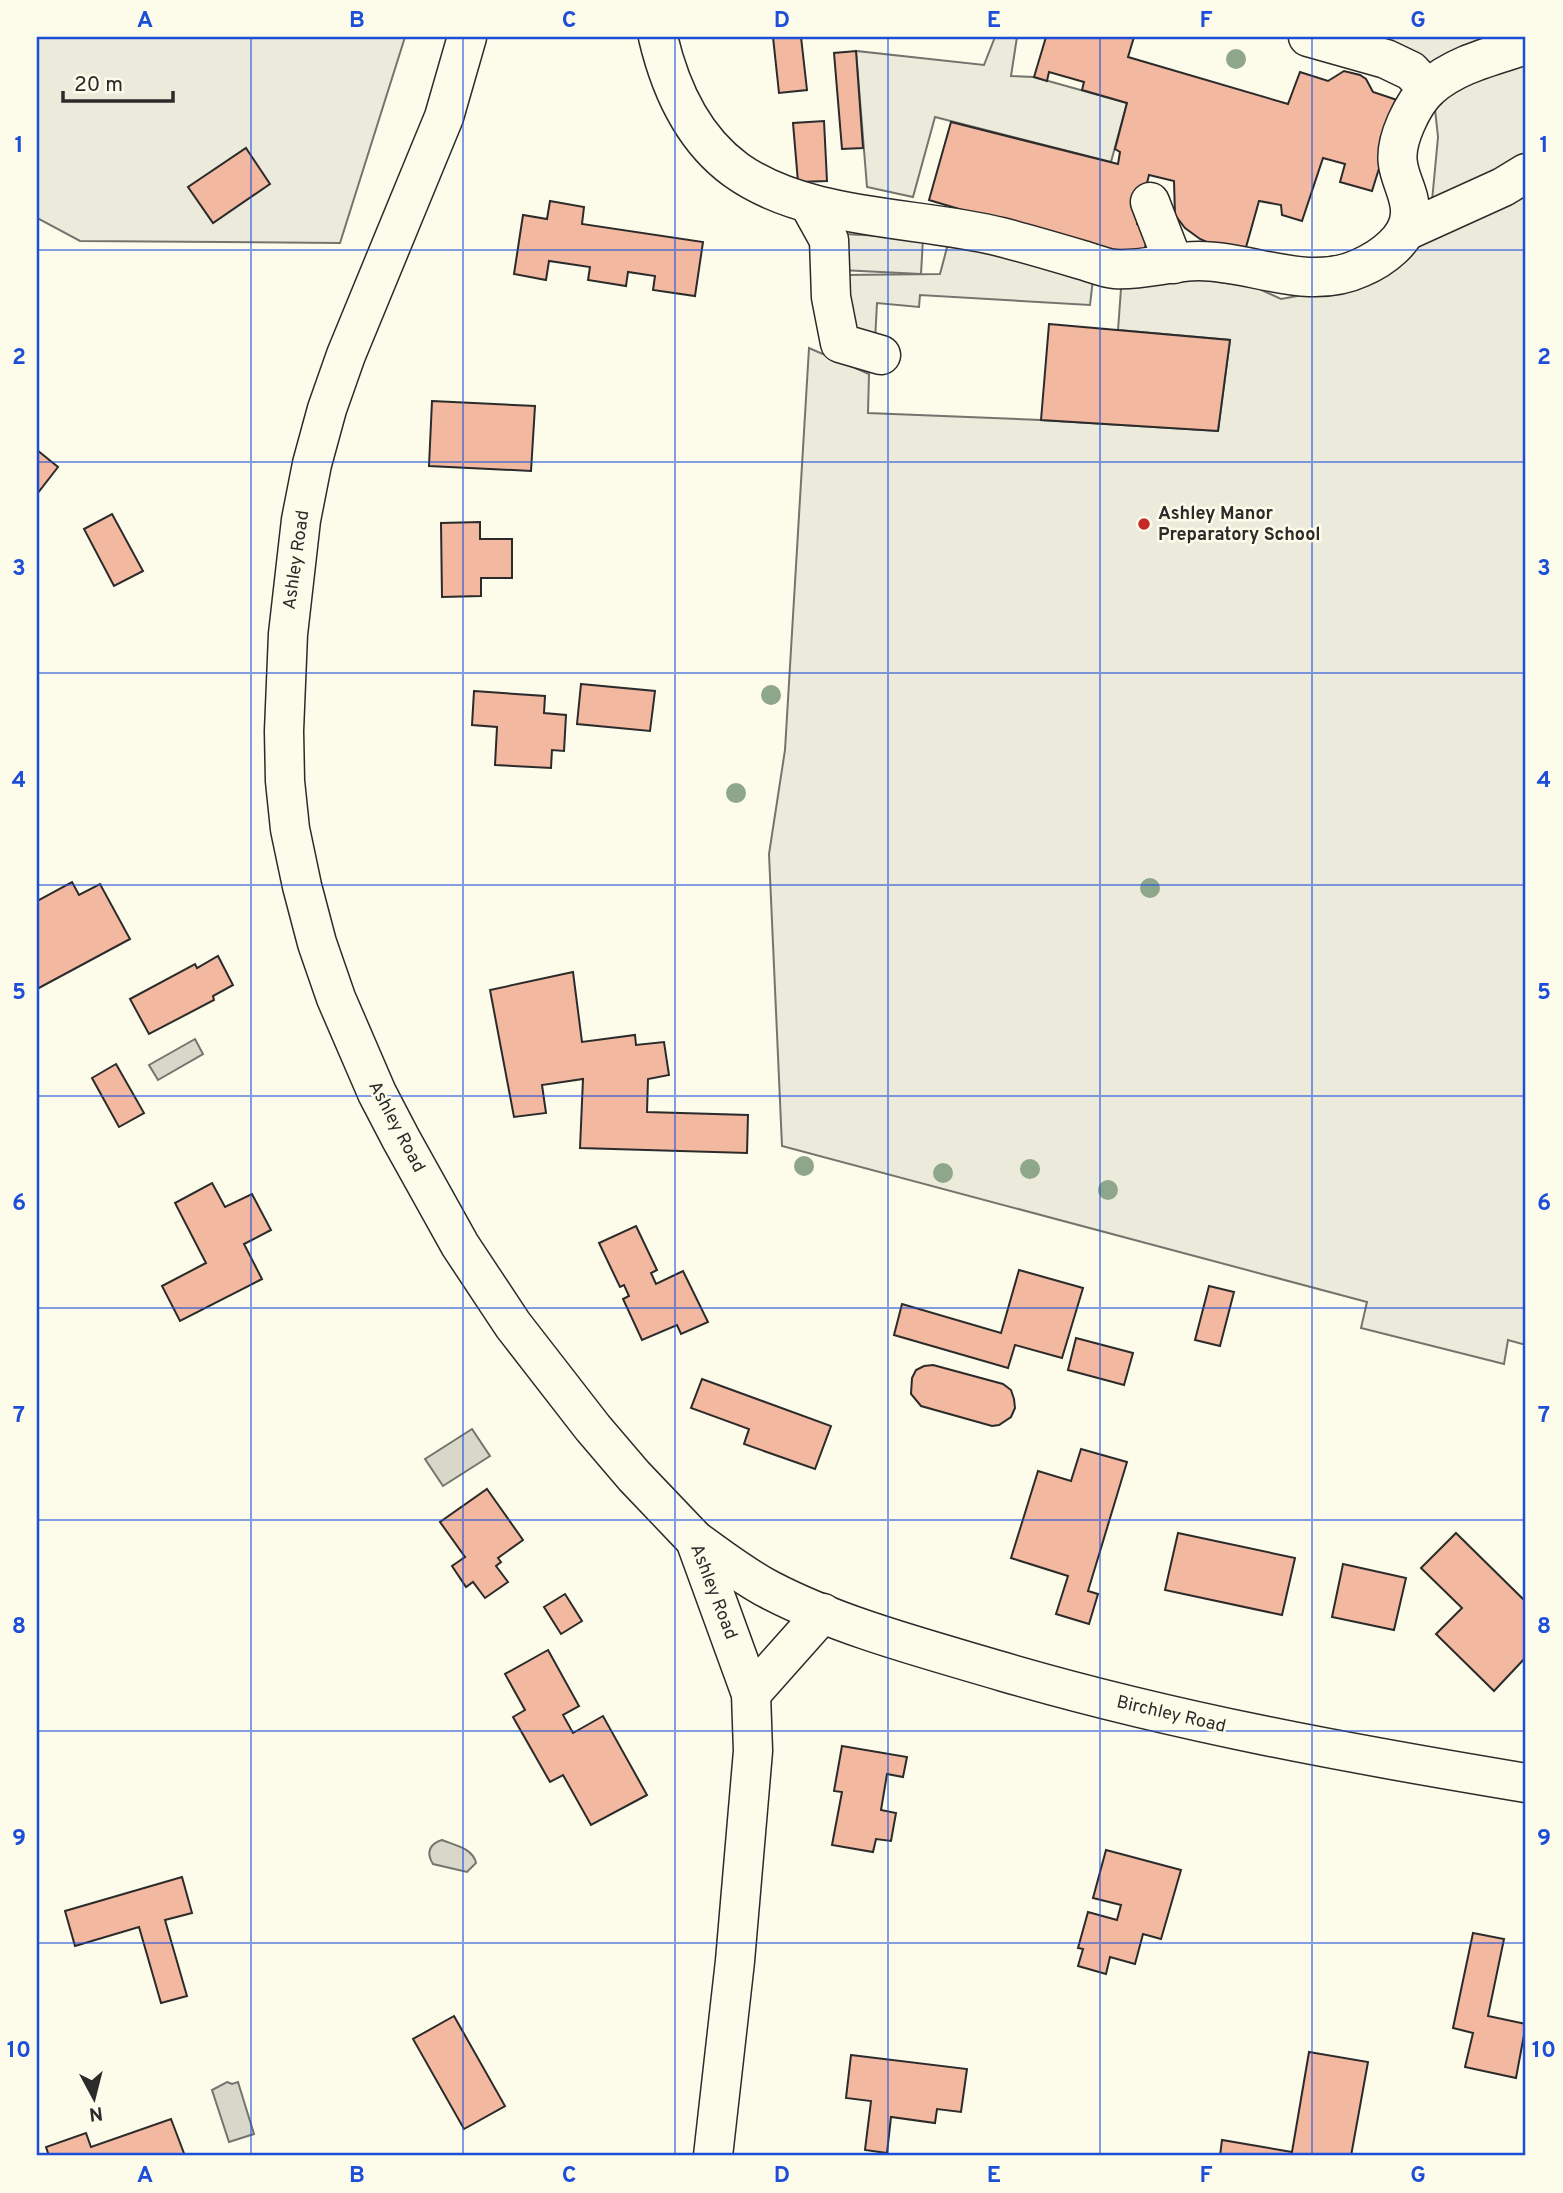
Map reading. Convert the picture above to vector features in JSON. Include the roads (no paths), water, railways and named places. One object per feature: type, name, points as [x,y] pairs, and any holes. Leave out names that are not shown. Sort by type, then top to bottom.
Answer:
[{"type":"street","name":"Ashley Road","points":[[467,37],[444,117],[346,355],[312,464],[301,520],[288,634],[284,731],[290,829],[317,943],[341,1010],[377,1093],[475,1270],[553,1379],[634,1476],[695,1540],[751,1694],[753,1751],[735,1961],[713,2156]]},
{"type":"street","points":[[658,37],[671,79],[690,122],[721,158],[772,191],[808,204],[999,236],[1115,269],[1200,261],[1308,277],[1332,277],[1377,260],[1406,231],[1503,187],[1526,173]]},
{"type":"street","points":[[1308,37],[1386,59],[1410,71],[1428,89]]},
{"type":"street","points":[[1406,231],[1410,212],[1397,162],[1398,137],[1428,89],[1461,66],[1526,45]]},
{"type":"street","points":[[1150,202],[1174,264]]},
{"type":"street","points":[[808,204],[829,240],[831,297],[840,343],[881,355]]},
{"type":"street","name":"Birchley Road","points":[[695,1540],[767,1588],[823,1613],[1084,1695],[1376,1758],[1526,1783]]},
{"type":"street","points":[[751,1694],[823,1613]]},
{"type":"place","name":"Ashley Manor Preparatory School","points":[[1144,524]]}]
